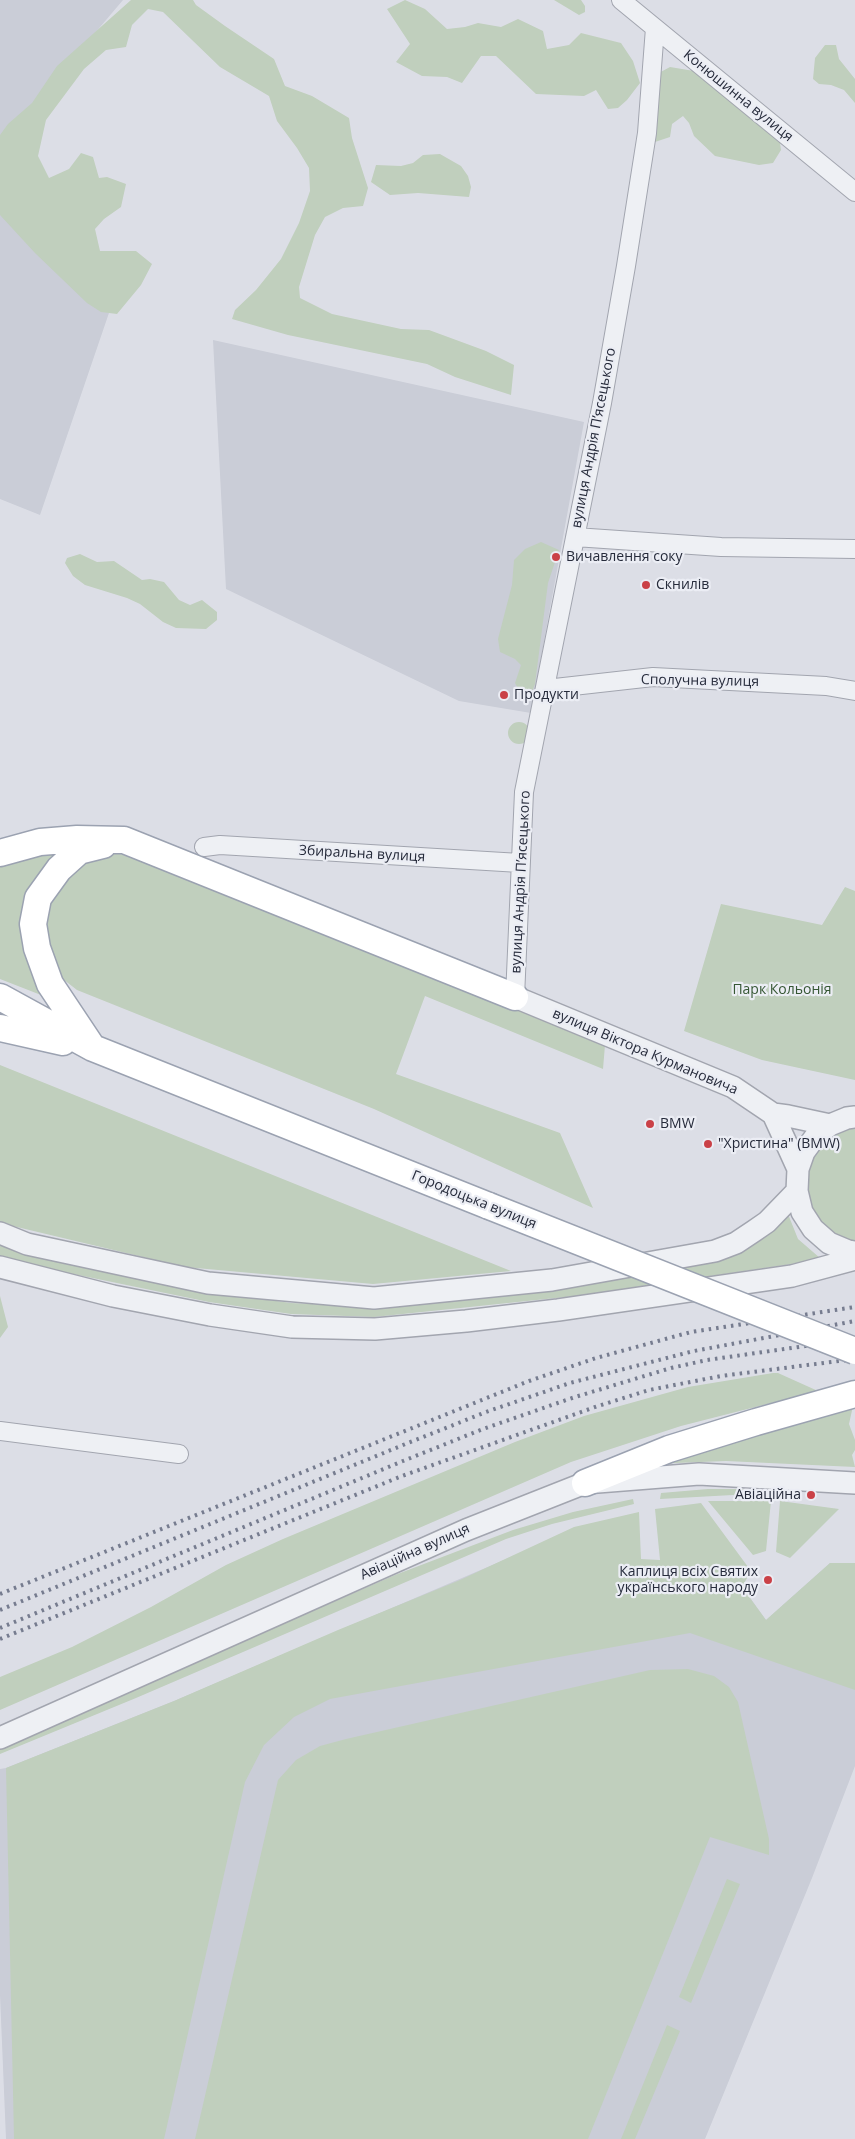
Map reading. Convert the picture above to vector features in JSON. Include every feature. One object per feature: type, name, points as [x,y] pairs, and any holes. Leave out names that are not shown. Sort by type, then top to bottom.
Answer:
[{"type":"main road","points":[[0,853],[40,842],[77,839],[124,840],[515,997]]},
{"type":"main road","points":[[93,1048],[50,984],[36,948],[33,924],[38,898],[58,868],[79,851],[124,840]]},
{"type":"main road","name":"Городоцька вулиця","points":[[0,997],[93,1048],[855,1351]]},
{"type":"main road","name":"Городоцька вулиця","points":[[0,1028],[93,1048]]},
{"type":"main road","points":[[585,1483],[669,1449],[855,1394]]},
{"type":"street","name":"Конюшинна вулиця","points":[[621,0],[855,192]]},
{"type":"street","name":"вулиця Андрія Пʼясецького","points":[[515,997],[524,792],[602,403],[626,266],[647,133],[656,28]]},
{"type":"street","points":[[575,538],[721,547],[855,549]]},
{"type":"street","name":"Сполучна вулиця","points":[[546,689],[653,677],[826,686],[855,692]]},
{"type":"street","name":"Збиральна вулиця","points":[[204,847],[220,845],[520,863]]},
{"type":"street","name":"вулиця Віктора Курмановича","points":[[515,997],[733,1087],[773,1114],[830,1125]]},
{"type":"street","points":[[773,1114],[798,1169]]},
{"type":"street","points":[[855,1117],[830,1125],[815,1136],[804,1152],[798,1169],[797,1191],[802,1212],[813,1229],[829,1243],[855,1252]]},
{"type":"street","points":[[0,1233],[28,1244],[208,1283],[374,1298],[552,1280],[715,1251],[736,1243],[767,1222],[797,1191]]},
{"type":"street","points":[[0,1267],[113,1296],[210,1315],[292,1327],[375,1329],[558,1310],[772,1279],[792,1276],[855,1259]]},
{"type":"street","points":[[0,1431],[179,1454]]},
{"type":"street","name":"Авіаційна вулиця","points":[[0,1738],[457,1534],[585,1483],[699,1474],[855,1483]]},
{"type":"shaded area","points":[[0,0],[123,0],[0,145]]},
{"type":"shaded area","points":[[0,209],[111,307],[40,515],[0,499]]},
{"type":"shaded area","points":[[213,340],[584,422],[531,713],[459,701],[226,589]]},
{"type":"shaded area","points":[[511,1557],[725,1563],[766,1620],[830,1563],[855,1563],[855,1766],[812,1878],[705,2139],[6,2139],[0,1995],[0,1769],[174,1701]]},
{"type":"green space","points":[[131,0],[193,0],[196,5],[274,59],[285,86],[312,96],[349,118],[352,138],[368,188],[363,206],[343,208],[325,217],[315,235],[299,287],[300,298],[332,314],[401,329],[429,330],[486,351],[514,365],[511,395],[455,377],[427,364],[288,335],[232,319],[235,310],[256,290],[281,259],[299,223],[310,191],[309,168],[277,121],[269,96],[220,67],[163,12],[148,9],[132,25],[126,47],[106,50],[84,69],[46,120],[38,156],[49,178],[69,169],[81,153],[93,157],[99,178],[107,177],[126,184],[121,207],[104,219],[95,229],[100,251],[136,251],[152,264],[141,285],[117,314],[101,312],[87,303],[35,253],[0,215],[0,135],[8,124],[32,103],[57,66]]},
{"type":"green space","points":[[405,0],[425,9],[447,29],[478,23],[501,27],[518,19],[543,31],[547,49],[569,45],[581,33],[621,43],[633,61],[640,83],[618,108],[608,109],[596,90],[584,96],[536,94],[496,56],[481,56],[462,83],[447,77],[422,76],[396,62],[410,44],[387,9]]},
{"type":"green space","points":[[554,0],[581,0],[585,6],[585,12],[579,15]]},
{"type":"green space","points":[[825,45],[836,45],[839,59],[855,79],[855,103],[844,90],[831,85],[819,84],[813,79],[815,58]]},
{"type":"green space","points":[[670,67],[700,72],[779,136],[781,150],[773,163],[759,165],[715,156],[694,136],[689,123],[683,116],[672,124],[670,137],[652,143],[657,74]]},
{"type":"green space","points":[[440,154],[461,166],[468,176],[471,187],[469,197],[418,193],[390,195],[371,182],[376,165],[401,166],[413,163],[423,155]]},
{"type":"green space","points":[[541,542],[559,550],[548,583],[535,684],[529,699],[521,694],[515,683],[521,665],[515,659],[500,652],[498,639],[512,585],[514,560],[525,549]]},
{"type":"green space","points":[[80,554],[97,562],[114,561],[142,580],[150,579],[164,582],[179,600],[190,605],[202,600],[217,612],[217,620],[206,629],[176,628],[163,622],[140,604],[85,585],[73,576],[65,563],[67,558]]},
{"type":"green space","points":[[519,722],[527,725],[530,733],[527,741],[519,744],[511,741],[508,733],[511,725]]},
{"type":"green space","points":[[64,849],[40,872],[22,920],[25,950],[41,995],[0,979],[0,863]]},
{"type":"green space","points":[[117,853],[161,867],[605,1045],[603,1069],[425,996],[396,1074],[560,1133],[593,1208],[374,1109],[77,990],[59,976],[44,942],[47,906],[64,876],[98,856]]},
{"type":"green space","name":"Парк Кольонія","points":[[845,887],[855,891],[855,1080],[762,1060],[684,1031],[721,904],[822,925]]},
{"type":"green space","points":[[0,1065],[511,1271],[373,1284],[185,1267],[0,1223]]},
{"type":"green space","points":[[855,1126],[855,1242],[845,1240],[828,1231],[816,1218],[808,1201],[805,1182],[809,1164],[818,1147],[831,1135]]},
{"type":"green space","points":[[788,1214],[798,1239],[820,1258],[805,1262],[575,1296],[374,1317],[291,1314],[209,1302],[20,1263],[0,1257],[0,1243],[210,1292],[291,1303],[374,1307],[571,1286],[735,1256],[773,1230]]},
{"type":"green space","points":[[0,1296],[8,1327],[0,1338]]},
{"type":"green space","points":[[778,1373],[818,1391],[681,1426],[571,1462],[0,1710],[0,1677],[72,1647],[151,1607],[226,1565],[283,1539],[515,1442],[584,1416],[688,1387]]},
{"type":"green space","points":[[853,1406],[849,1424],[855,1440],[855,1450],[852,1455],[855,1467],[726,1461],[651,1464]]},
{"type":"green space","points":[[708,1489],[751,1489],[751,1494],[660,1499],[661,1493]]},
{"type":"green space","points":[[633,1499],[634,1504],[552,1524],[506,1539],[136,1698],[0,1754],[0,1747],[395,1575],[513,1530],[573,1512]]},
{"type":"green space","points":[[708,1501],[771,1501],[766,1551],[753,1555]]},
{"type":"green space","points":[[780,1501],[839,1509],[790,1558],[776,1552]]},
{"type":"green space","points":[[701,1503],[751,1571],[742,1587],[766,1620],[830,1563],[855,1563],[855,1690],[690,1633],[330,1699],[294,1717],[264,1745],[245,1782],[164,2139],[14,2139],[6,1768],[174,1701],[460,1580],[574,1527],[639,1512],[641,1559],[660,1560],[655,1509]]},
{"type":"green space","points":[[688,1669],[714,1676],[729,1687],[738,1702],[769,1839],[769,1855],[710,1837],[588,2139],[195,2139],[278,1780],[296,1760],[320,1746],[346,1739],[650,1670]]},
{"type":"green space","points":[[727,1879],[740,1884],[691,2003],[679,1997]]},
{"type":"green space","points":[[667,2025],[680,2031],[635,2139],[621,2139]]},
{"type":"railway","points":[[0,1594],[529,1381],[596,1358],[691,1332],[855,1307]]},
{"type":"railway","points":[[0,1610],[408,1443],[486,1412],[570,1383],[694,1351],[855,1321]]},
{"type":"railway","points":[[0,1628],[403,1461],[483,1429],[575,1397],[671,1368],[707,1360],[855,1339]]},
{"type":"railway","points":[[0,1639],[402,1476],[598,1406],[649,1390],[721,1376],[855,1359]]},
{"type":"place","name":"Вичавлення соку","points":[[556,557]]},
{"type":"place","name":"Скнилів","points":[[646,585]]},
{"type":"place","name":"Продукти","points":[[504,695]]},
{"type":"place","name":"BMW","points":[[650,1124]]},
{"type":"place","name":"\"Христина\" (BMW)","points":[[708,1144]]},
{"type":"place","name":"Авіаційна","points":[[811,1495]]},
{"type":"place","name":"Каплиця всіх Святих українського народу","points":[[768,1580]]}]
